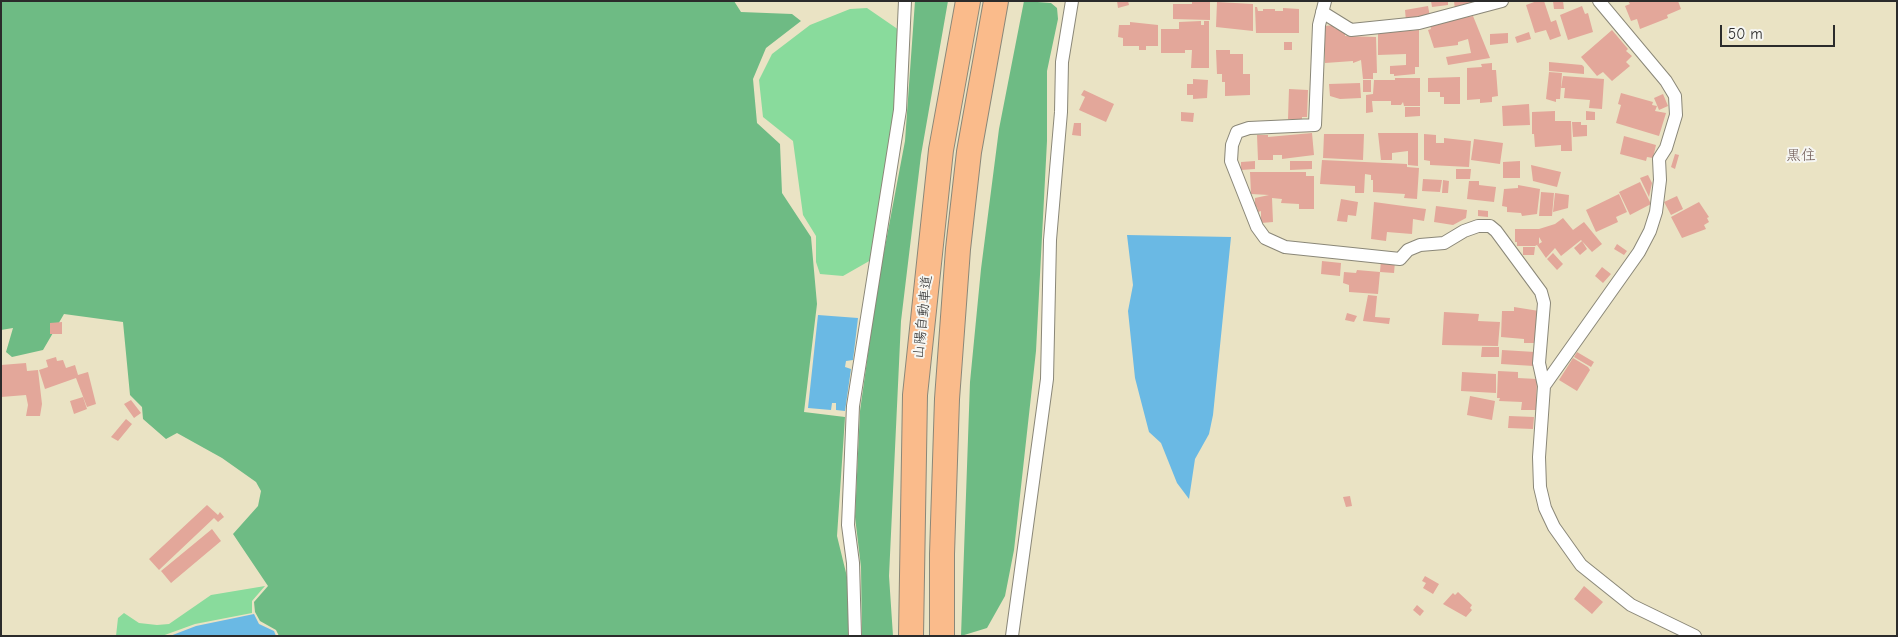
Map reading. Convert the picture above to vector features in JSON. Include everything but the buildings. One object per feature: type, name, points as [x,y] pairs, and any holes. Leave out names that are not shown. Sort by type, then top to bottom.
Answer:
[{"type":"highway","name":"山陽自動車道","points":[[911,636],[915,395],[941,150],[968,1]]},
{"type":"highway","name":"山陽自動車道","points":[[942,636],[942,554],[947,399],[958,249],[970,152],[996,1]]},
{"type":"street","points":[[855,636],[853,563],[848,525],[853,406],[900,110],[905,1]]},
{"type":"street","points":[[1012,636],[1047,379],[1050,240],[1061,112],[1062,62],[1072,1]]},
{"type":"street","points":[[1502,1],[1419,23],[1351,30],[1323,7],[1319,25],[1315,125],[1249,128],[1237,132],[1232,145],[1232,161],[1257,227],[1265,238],[1285,247],[1400,259],[1408,250],[1420,245],[1444,242],[1464,230],[1490,226],[1496,231],[1541,292],[1544,303],[1540,363],[1544,386],[1538,457],[1544,508],[1554,527],[1581,564],[1607,588],[1631,605],[1695,636]]},
{"type":"street","points":[[1544,386],[1639,252],[1650,231],[1656,212],[1660,180],[1659,159],[1666,148],[1676,115],[1675,96],[1666,81],[1602,2]]},
{"type":"green space","points":[[1,1],[734,1],[741,12],[792,14],[801,21],[766,48],[753,79],[757,123],[780,144],[782,193],[811,237],[817,304],[804,412],[845,417],[837,536],[848,581],[848,636],[279,636],[276,630],[260,621],[255,612],[254,602],[268,586],[233,534],[258,506],[261,491],[256,482],[222,458],[177,433],[166,439],[143,419],[142,407],[130,395],[123,322],[64,314],[43,350],[12,357],[6,352],[13,328],[1,330]]},
{"type":"green space","points":[[915,1],[948,1],[921,155],[901,321],[889,576],[893,636],[862,636],[861,567],[855,517],[860,411],[877,289],[905,141]]},
{"type":"green space","points":[[1024,1],[1051,3],[1057,8],[1058,19],[1047,71],[1047,141],[1036,351],[1014,550],[1005,596],[987,628],[961,636],[970,382],[981,269],[999,129]]},
{"type":"green space","points":[[867,8],[899,30],[895,126],[871,260],[843,276],[820,274],[816,262],[816,236],[803,215],[793,141],[763,117],[759,80],[772,54],[810,25],[850,9]]},
{"type":"green space","points":[[265,586],[252,601],[252,613],[195,624],[162,636],[116,636],[118,618],[124,613],[139,623],[169,624],[211,595]]},
{"type":"water","points":[[1127,235],[1231,237],[1213,415],[1209,434],[1195,459],[1189,499],[1177,483],[1161,443],[1149,432],[1135,378],[1128,311],[1133,285]]},
{"type":"water","points":[[818,315],[858,318],[853,360],[846,361],[845,367],[851,369],[845,411],[836,410],[836,403],[832,403],[831,410],[808,408]]},
{"type":"water","points":[[254,614],[259,624],[274,631],[276,636],[170,636],[196,626]]},
{"type":"district","name":"黒住","points":[[1801,156]]}]
